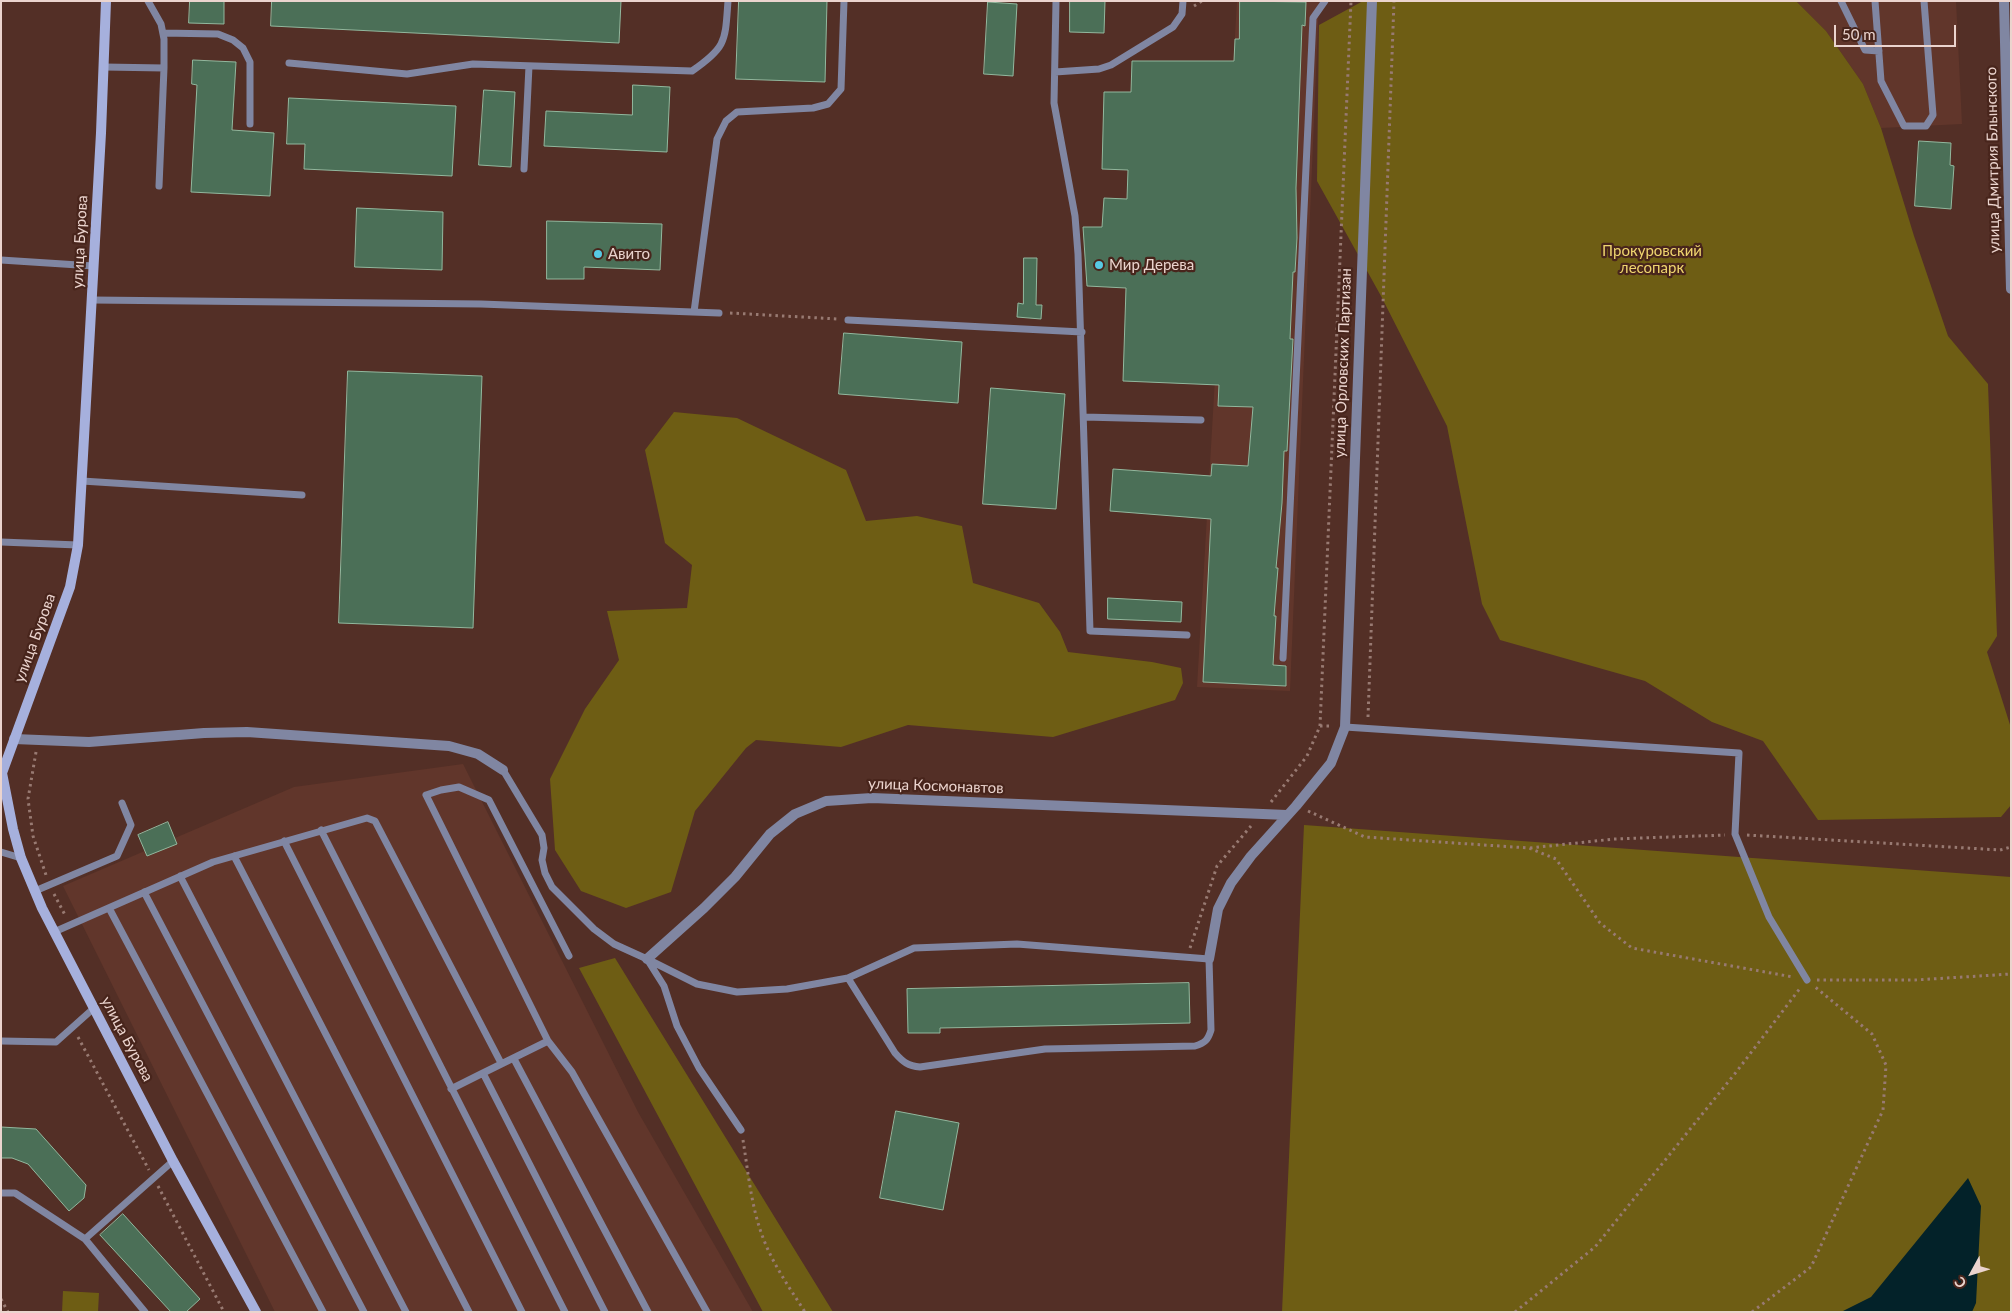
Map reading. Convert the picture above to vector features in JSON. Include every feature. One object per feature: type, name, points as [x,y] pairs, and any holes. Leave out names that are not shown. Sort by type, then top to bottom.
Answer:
[{"type":"main road","name":"улица Бурова","points":[[106,1],[94,266],[78,545],[70,587],[2,773],[21,858],[35,892],[174,1161],[256,1312]]},
{"type":"street","name":"улица Орловских Партизан","points":[[1209,959],[1218,909],[1231,883],[1251,856],[1296,806],[1331,763],[1345,727],[1372,1]]},
{"type":"street","name":"улица Дмитрия Блынского","points":[[2004,1],[2009,111],[2011,289]]},
{"type":"street","points":[[14,739],[89,742],[247,732],[449,746],[478,754],[503,770]]},
{"type":"street","name":"улица Космонавтов","points":[[647,959],[704,908],[735,877],[770,834],[795,814],[826,801],[872,798],[1287,815]]},
{"type":"lane","points":[[148,1],[161,24],[163,33],[164,68],[159,186]]},
{"type":"lane","points":[[290,64],[407,74],[473,64],[692,71],[708,60],[722,46],[728,1]]},
{"type":"lane","points":[[694,312],[717,139],[726,121],[737,112],[813,108],[828,104],[841,89],[844,1]]},
{"type":"lane","points":[[1056,1],[1054,103],[1075,216],[1082,332],[1090,631],[1187,635]]},
{"type":"lane","points":[[1055,72],[1099,69],[1111,65],[1173,27],[1182,14],[1183,1]]},
{"type":"lane","points":[[1283,658],[1313,18],[1325,1]]},
{"type":"lane","points":[[1841,1],[1865,50],[1878,51]]},
{"type":"lane","points":[[1875,1],[1881,81],[1904,126],[1926,126],[1933,115],[1924,1]]},
{"type":"lane","points":[[163,33],[218,34],[233,40],[244,48],[250,62],[250,124]]},
{"type":"lane","points":[[524,169],[529,66]]},
{"type":"lane","points":[[104,67],[164,68]]},
{"type":"lane","points":[[1,260],[94,266]]},
{"type":"lane","points":[[92,300],[482,304],[719,313]]},
{"type":"lane","points":[[848,320],[1082,332]]},
{"type":"lane","points":[[1084,417],[1201,420]]},
{"type":"lane","points":[[82,481],[302,495]]},
{"type":"lane","points":[[1,542],[78,545]]},
{"type":"lane","points":[[1345,727],[1739,753],[1734,834],[1769,917],[1807,980]]},
{"type":"lane","points":[[503,770],[542,835],[544,848],[542,860],[545,873],[552,887],[594,929],[614,944],[697,984],[737,992],[787,989],[848,978],[914,948],[1017,944],[1209,959],[1211,1030],[1204,1043],[1196,1046],[1045,1049],[920,1067],[911,1066],[903,1062],[895,1053],[848,978]]},
{"type":"lane","points":[[568,956],[489,800],[459,788],[441,790],[426,795],[548,1041],[572,1072],[707,1312]]},
{"type":"lane","points":[[35,892],[117,856],[131,825],[122,803]]},
{"type":"lane","points":[[54,932],[213,862],[367,818],[375,821],[501,1063]]},
{"type":"lane","points":[[321,830],[565,1312]]},
{"type":"lane","points":[[284,841],[522,1312]]},
{"type":"lane","points":[[1,852],[21,858]]},
{"type":"lane","points":[[234,856],[469,1312]]},
{"type":"lane","points":[[180,876],[406,1312]]},
{"type":"lane","points":[[144,892],[364,1312]]},
{"type":"lane","points":[[109,908],[323,1312]]},
{"type":"lane","points":[[647,959],[664,986],[677,1026],[698,1068],[741,1130]]},
{"type":"lane","points":[[1,1041],[56,1042],[94,1008]]},
{"type":"lane","points":[[451,1089],[548,1041]]},
{"type":"lane","points":[[514,1059],[648,1312]]},
{"type":"lane","points":[[482,1073],[605,1312]]},
{"type":"lane","points":[[85,1239],[174,1161]]},
{"type":"lane","points":[[1,1193],[14,1193],[85,1239],[145,1312]]},
{"type":"path","points":[[1186,957],[1217,866],[1262,814],[1307,756],[1320,726],[1351,1]]},
{"type":"path","points":[[1368,728],[1394,1]]},
{"type":"path","points":[[719,313],[848,320]]},
{"type":"path","points":[[38,740],[28,799],[33,836],[49,885],[70,925]]},
{"type":"path","points":[[1296,806],[1365,837],[1529,848],[1614,840],[1734,834],[2000,850],[2011,847]]},
{"type":"path","points":[[1529,848],[1556,859],[1600,923],[1632,948],[1807,980],[1915,980],[2011,974]]},
{"type":"path","points":[[1515,1312],[1596,1248],[1737,1072],[1807,980]]},
{"type":"path","points":[[1752,1312],[1812,1267],[1883,1110],[1886,1065],[1872,1034],[1807,980]]},
{"type":"path","points":[[741,1130],[750,1184],[762,1234],[776,1266],[805,1312]]},
{"type":"path","points":[[1,1299],[8,1312]]},
{"type":"shaded area","points":[[1237,1],[1319,1],[1290,691],[1197,687]]},
{"type":"shaded area","points":[[1796,1],[1956,1],[1962,124],[1881,128],[1863,84],[1826,31]]},
{"type":"shaded area","points":[[463,764],[638,1112],[753,1312],[275,1312],[63,886],[294,787]]},
{"type":"green space","name":"Прокуровский лесопарк","points":[[1363,1],[1796,1],[1826,31],[1863,84],[1881,128],[1914,236],[1948,336],[1988,384],[1997,636],[1987,652],[2011,728],[2011,805],[2001,817],[1818,820],[1763,741],[1712,722],[1645,681],[1500,640],[1482,604],[1447,426],[1381,296],[1317,181],[1319,25]]},
{"type":"green space","points":[[674,412],[737,418],[846,470],[866,521],[917,516],[962,526],[973,583],[1039,603],[1060,632],[1068,652],[1152,662],[1181,668],[1183,683],[1175,700],[1053,737],[908,725],[841,747],[756,740],[746,748],[695,811],[671,892],[626,908],[581,891],[555,850],[550,779],[585,709],[619,660],[607,611],[687,608],[692,565],[665,543],[645,450]]},
{"type":"green space","points":[[1304,825],[2011,877],[2011,1312],[1282,1312]]},
{"type":"green space","points":[[615,958],[833,1312],[763,1312],[579,968]]},
{"type":"green space","points":[[63,1291],[99,1293],[98,1312],[62,1312]]},
{"type":"water","points":[[1968,1178],[1981,1206],[1976,1303],[1972,1312],[1841,1312],[1871,1297]]},
{"type":"building","points":[[190,1],[224,1],[224,24],[189,23]]},
{"type":"building","points":[[272,1],[621,1],[619,43],[271,26]]},
{"type":"building","points":[[739,1],[827,1],[825,82],[736,79]]},
{"type":"building","points":[[1070,1],[1105,1],[1104,33],[1070,32]]},
{"type":"building","points":[[1240,1],[1306,2],[1305,26],[1302,25],[1296,188],[1297,238],[1295,272],[1293,272],[1290,339],[1293,339],[1287,451],[1284,451],[1274,616],[1276,616],[1273,665],[1286,666],[1286,686],[1203,682],[1211,519],[1110,511],[1113,469],[1211,476],[1212,464],[1248,466],[1253,407],[1218,406],[1219,385],[1123,381],[1126,288],[1087,286],[1083,227],[1102,227],[1104,198],[1127,199],[1128,170],[1102,169],[1104,92],[1131,92],[1132,61],[1234,61],[1235,39],[1239,39]]},
{"type":"building","points":[[988,2],[1017,4],[1013,76],[984,74]]},
{"type":"building","points":[[193,60],[236,62],[232,130],[274,133],[270,196],[191,192],[197,85],[192,84]]},
{"type":"building","points":[[633,85],[670,87],[667,152],[544,146],[546,111],[632,115]]},
{"type":"building","points":[[484,90],[515,92],[511,167],[479,165]]},
{"type":"building","points":[[289,98],[456,106],[452,176],[304,169],[305,144],[287,144]]},
{"type":"building","points":[[1919,141],[1951,143],[1950,165],[1954,166],[1951,209],[1915,206]]},
{"type":"building","points":[[357,208],[443,212],[442,270],[355,267]]},
{"type":"building","points":[[547,221],[662,224],[660,270],[584,267],[584,279],[547,279]]},
{"type":"building","points":[[1024,258],[1037,258],[1036,305],[1042,305],[1041,319],[1017,317],[1018,303],[1023,304]]},
{"type":"building","points":[[844,333],[962,342],[958,403],[839,394]]},
{"type":"building","points":[[348,371],[482,376],[473,628],[339,623]]},
{"type":"building","points":[[991,388],[1065,394],[1056,509],[983,504]]},
{"type":"building","points":[[1108,598],[1182,602],[1181,622],[1108,619]]},
{"type":"building","points":[[168,822],[177,844],[147,856],[138,835]]},
{"type":"building","points":[[1189,983],[1190,1023],[940,1028],[940,1033],[908,1033],[907,989]]},
{"type":"building","points":[[896,1111],[959,1123],[943,1210],[880,1198]]},
{"type":"building","points":[[1,1127],[36,1129],[86,1185],[84,1198],[69,1211],[28,1164],[12,1158],[1,1158]]},
{"type":"building","points":[[123,1214],[200,1299],[186,1312],[171,1312],[100,1235]]},
{"type":"place","name":"Авито","points":[[598,254]]},
{"type":"place","name":"Мир Дерева","points":[[1099,265]]}]
